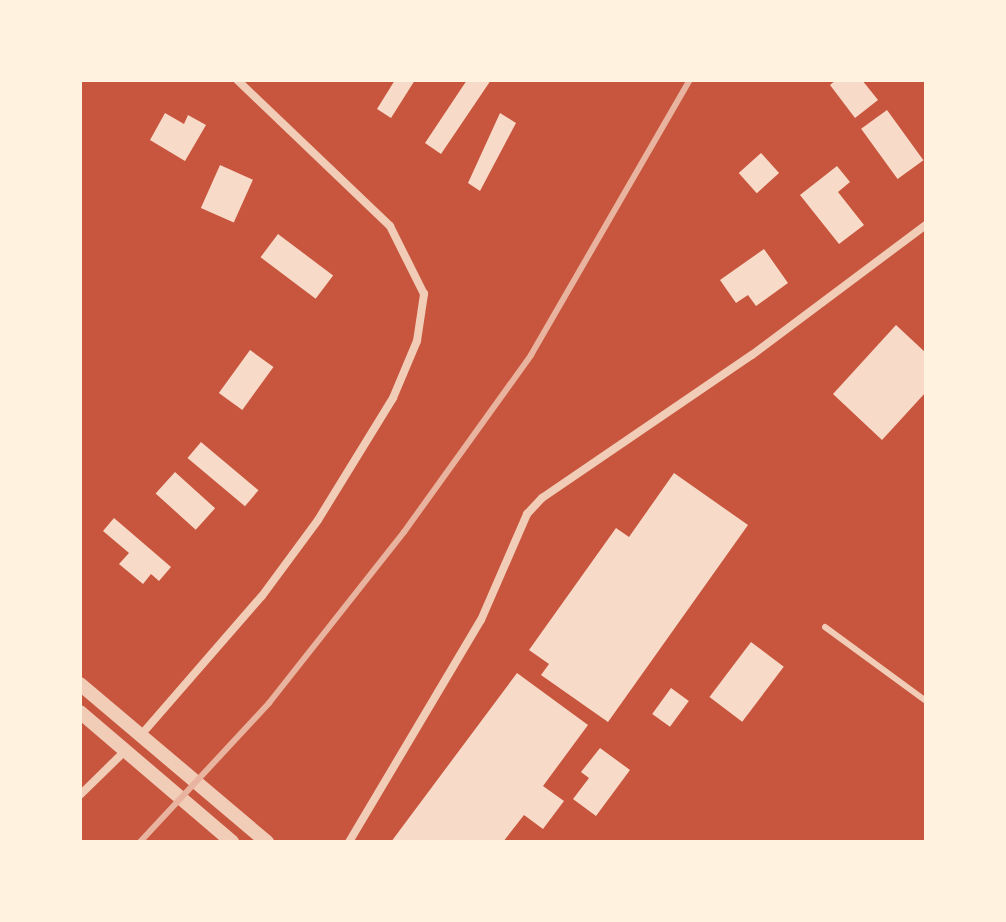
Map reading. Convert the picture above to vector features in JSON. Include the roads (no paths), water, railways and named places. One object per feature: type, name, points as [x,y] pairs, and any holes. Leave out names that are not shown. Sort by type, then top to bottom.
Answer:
[{"type":"street","points":[[141,735],[262,596],[318,520],[393,398],[417,341],[424,294],[390,226],[237,80]]},
{"type":"street","points":[[349,842],[481,620],[527,514],[542,498],[752,355],[926,225]]},
{"type":"street","points":[[80,684],[267,842]]},
{"type":"street","points":[[80,712],[232,842]]},
{"type":"street","points":[[80,795],[125,751]]},
{"type":"lane","points":[[825,627],[926,701]]},
{"type":"railway","points":[[140,842],[269,703],[404,532],[531,355],[690,80]]}]
